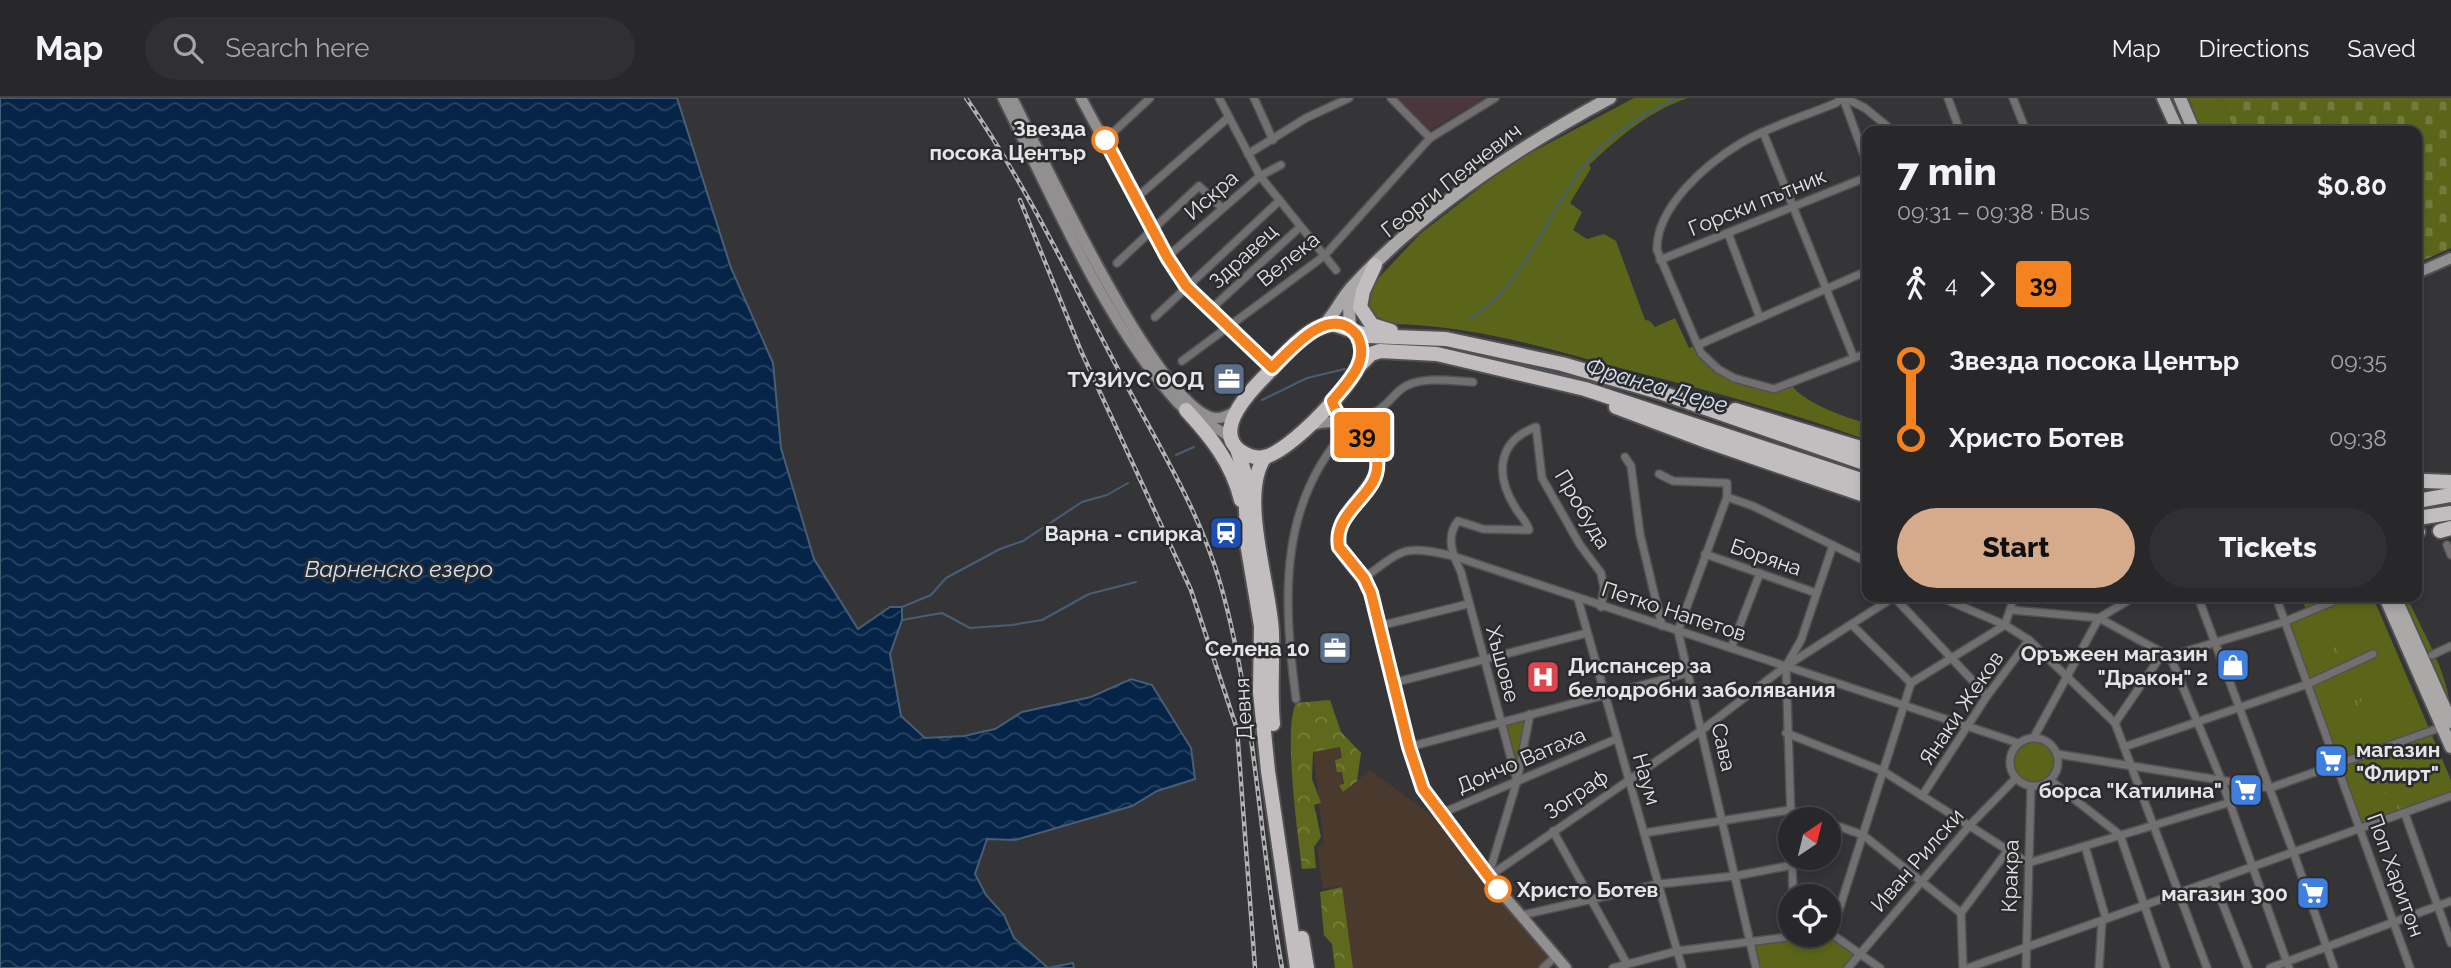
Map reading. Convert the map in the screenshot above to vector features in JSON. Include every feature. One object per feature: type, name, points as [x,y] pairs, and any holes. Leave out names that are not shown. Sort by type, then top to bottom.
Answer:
[{"type":"highway","points":[[1375,265],[1362,296],[1364,316],[1378,328],[1478,345],[1562,364],[1659,392],[1765,417],[1862,448]]},
{"type":"highway","points":[[1416,335],[1375,337],[1339,324],[1324,325],[1304,338],[1272,368],[1239,409],[1232,424],[1234,444],[1246,455],[1265,457],[1278,451],[1309,425],[1359,366],[1375,353],[1415,352],[1446,356],[1560,383],[1694,423],[1862,480]]},
{"type":"highway","points":[[1352,330],[1362,345],[1359,366]]},
{"type":"highway","points":[[1560,383],[1650,421],[1862,494]]},
{"type":"highway","points":[[1659,392],[1862,462]]},
{"type":"highway","points":[[1185,410],[1225,458],[1236,484],[1247,531]]},
{"type":"highway","name":"Девня","points":[[1234,444],[1245,474],[1247,531],[1261,626],[1260,692],[1268,771],[1297,968]]},
{"type":"highway","name":"Девня","points":[[1265,457],[1257,469],[1255,480],[1256,513],[1272,633],[1271,704],[1276,763],[1307,968]]},
{"type":"highway","points":[[2422,482],[2451,482]]},
{"type":"highway","points":[[2422,500],[2451,495]]},
{"type":"highway","points":[[2422,527],[2451,513]]},
{"type":"main road","name":"Георги Пеячевич","points":[[1324,325],[1358,281],[1432,216],[1544,134],[1610,98]]},
{"type":"main road","points":[[2164,98],[2176,126]]},
{"type":"main road","points":[[2180,98],[2192,126]]},
{"type":"main road","points":[[1352,330],[1350,300],[1358,281]]},
{"type":"main road","points":[[2395,602],[2447,725],[2451,747]]},
{"type":"street","points":[[1003,98],[1081,252],[1124,328],[1154,372],[1185,410],[1234,444]]},
{"type":"street","points":[[1012,98],[1089,250],[1140,338],[1164,373],[1187,400],[1212,417],[1222,418],[1239,409]]},
{"type":"street","points":[[1080,98],[1167,257],[1186,286],[1272,368]]},
{"type":"street","points":[[1105,140],[1150,98]]},
{"type":"street","points":[[1219,98],[1261,176],[1336,270]]},
{"type":"street","points":[[1254,98],[1273,140]]},
{"type":"street","points":[[1248,154],[1338,100],[1349,98]]},
{"type":"street","points":[[1391,98],[1430,138]]},
{"type":"street","name":"Велека","points":[[1182,361],[1324,256],[1430,138],[1495,98]]},
{"type":"street","points":[[1843,98],[1865,108],[1887,126]]},
{"type":"street","points":[[1843,98],[1763,132],[1734,148],[1676,198],[1657,236],[1660,260],[1698,345],[1708,362],[1718,369],[1734,378],[1774,389],[1862,355]]},
{"type":"street","points":[[1843,98],[1862,149]]},
{"type":"street","points":[[1948,98],[1958,126]]},
{"type":"street","points":[[2013,98],[2024,126]]},
{"type":"street","points":[[1135,200],[1229,117]]},
{"type":"street","points":[[1763,132],[1854,358]]},
{"type":"street","name":"Искра","points":[[1167,257],[1261,176],[1281,164]]},
{"type":"street","name":"Горски пътник","points":[[1660,260],[1862,179]]},
{"type":"street","points":[[1117,263],[1199,186],[1222,208]]},
{"type":"street","points":[[1154,317],[1279,201]]},
{"type":"street","name":"Здравец","points":[[1210,310],[1300,227]]},
{"type":"street","points":[[1728,233],[1760,318]]},
{"type":"street","points":[[2422,271],[2451,258]]},
{"type":"street","points":[[1698,345],[1862,273]]},
{"type":"street","points":[[1296,699],[1292,664],[1290,559],[1299,506],[1325,457],[1347,425],[1392,400],[1401,388],[1419,382],[1473,382]]},
{"type":"street","points":[[1332,401],[1347,425],[1371,445],[1377,465],[1372,482],[1340,524],[1338,539],[1342,552],[1364,578],[1371,593],[1409,747],[1423,789],[1488,877],[1566,968]]},
{"type":"street","points":[[1309,425],[1327,421],[1347,425]]},
{"type":"street","name":"Прoбудa","points":[[1453,556],[1452,534],[1458,521],[1483,529],[1529,530],[1507,493],[1500,470],[1506,447],[1525,431],[1536,427],[1542,478],[1580,545],[1601,573],[1604,588],[1601,607]]},
{"type":"street","points":[[1625,457],[1631,466],[1640,534],[1662,626]]},
{"type":"street","points":[[1658,474],[1673,481],[1727,484],[1727,497],[1678,631]]},
{"type":"street","points":[[2422,481],[2451,474]]},
{"type":"street","points":[[1727,497],[1862,560]]},
{"type":"street","points":[[2422,529],[2447,530]]},
{"type":"street","points":[[1790,807],[1786,666],[1801,640],[1833,545]]},
{"type":"street","points":[[2447,545],[2451,555]]},
{"type":"street","name":"Петко Напетов","points":[[1364,578],[1403,550],[1420,549],[1453,556],[2018,743]]},
{"type":"street","name":"Боряна","points":[[1705,554],[1816,593]]},
{"type":"street","name":"Хъшове","points":[[1453,556],[1461,572],[1517,781]]},
{"type":"street","points":[[1731,648],[1760,573]]},
{"type":"street","name":"Наум","points":[[1578,599],[1682,968]]},
{"type":"street","name":"Зограф","points":[[1488,877],[1702,730],[1786,666],[1887,602]]},
{"type":"street","points":[[1899,602],[1987,696]]},
{"type":"street","points":[[1952,602],[2005,625],[2029,640],[2115,723],[2207,968]]},
{"type":"street","points":[[1841,902],[1911,683],[2005,625],[2013,602]]},
{"type":"street","points":[[2034,737],[2099,618],[2126,602]]},
{"type":"street","points":[[2199,602],[2270,788],[2333,968]]},
{"type":"street","name":"Поп Харитон","points":[[2278,602],[2410,968]]},
{"type":"street","points":[[2115,723],[2166,655],[2284,622],[2331,602]]},
{"type":"street","points":[[1379,626],[1468,604]]},
{"type":"street","points":[[2012,610],[2099,618],[2166,655],[2221,779],[2288,965]]},
{"type":"street","points":[[1853,625],[1911,683]]},
{"type":"street","name":"Сава","points":[[1678,631],[1756,968]]},
{"type":"street","points":[[1393,683],[1587,634]]},
{"type":"street","name":"Янаки Жеков","points":[[1922,796],[1987,696],[2029,640]]},
{"type":"street","points":[[2432,655],[2451,646]]},
{"type":"street","points":[[2124,747],[2198,724],[2308,684],[2373,654]]},
{"type":"street","points":[[1409,747],[1688,673]]},
{"type":"street","points":[[1488,877],[1517,781],[1530,715]]},
{"type":"street","points":[[2057,754],[2270,788],[2447,725]]},
{"type":"street","points":[[1786,733],[1883,771],[2028,863],[2228,803]]},
{"type":"street","points":[[2034,737],[2048,742],[2057,754],[2057,770],[2050,780],[2031,786],[2016,778],[2010,765],[2010,756],[2018,743],[2034,737]]},
{"type":"street","name":"Дончо Ватаха","points":[[1439,814],[1616,738]]},
{"type":"street","name":"Иван Рилски","points":[[1848,968],[1970,825],[2016,778]]},
{"type":"street","points":[[2050,780],[2120,835],[2166,968]]},
{"type":"street","name":"Кракра","points":[[2026,968],[2031,786]]},
{"type":"street","points":[[2008,850],[1961,914],[1965,968],[2294,854],[2451,796]]},
{"type":"street","points":[[1644,833],[1778,812]]},
{"type":"street","points":[[2405,814],[2451,943]]},
{"type":"street","points":[[1841,827],[1863,835],[1961,914]]},
{"type":"street","points":[[1553,831],[1627,964]]},
{"type":"street","points":[[2085,846],[2104,920],[2099,968]]},
{"type":"street","points":[[1522,915],[1658,884],[1735,876],[1778,865]]},
{"type":"street","points":[[2214,882],[2248,968]]},
{"type":"street","points":[[2270,968],[2288,965],[2326,947],[2451,901]]},
{"type":"street","points":[[1613,968],[1677,951],[1778,938]]},
{"type":"street","points":[[1841,939],[1880,968]]},
{"type":"street","points":[[1543,968],[1556,956]]},
{"type":"shaded area","points":[[1396,98],[1480,98],[1482,100],[1429,131]]},
{"type":"shaded area","points":[[1340,747],[1342,759],[1335,760],[1342,772],[1343,792],[1370,770],[1434,817],[1459,851],[1550,957],[1537,968],[1353,968],[1341,886],[1323,889],[1317,846],[1324,844],[1313,751]]},
{"type":"green space","points":[[1634,98],[1688,98],[1647,118],[1589,165],[1591,168],[1570,203],[1582,212],[1573,230],[1587,239],[1604,234],[1616,241],[1645,320],[1655,327],[1675,318],[1689,348],[1698,345],[1718,369],[1774,389],[1790,383],[1813,403],[1862,422],[1862,438],[1744,401],[1533,345],[1473,332],[1384,324],[1367,309],[1368,294],[1374,283],[1420,234],[1510,164]]},
{"type":"green space","points":[[2184,98],[2220,98],[2233,126],[2196,126]]},
{"type":"green space","points":[[2220,98],[2451,98],[2451,248],[2422,261],[2422,126],[2233,126]]},
{"type":"green space","points":[[2303,602],[2375,602],[2451,780],[2451,796],[2361,830],[2284,622],[2307,612]]},
{"type":"green space","points":[[2402,602],[2409,602],[2435,656],[2446,686],[2451,717]]},
{"type":"green space","points":[[2328,643],[2334,643],[2339,651],[2337,657],[2328,659],[2323,654],[2323,648]]},
{"type":"green space","points":[[2353,689],[2359,692],[2362,698],[2359,704],[2353,707],[2347,704],[2344,698],[2347,692]]},
{"type":"green space","points":[[1330,700],[1341,732],[1361,753],[1357,781],[1343,792],[1339,785],[1344,784],[1342,772],[1337,772],[1335,760],[1342,758],[1340,747],[1313,752],[1312,779],[1321,803],[1314,805],[1321,837],[1314,847],[1316,868],[1302,869],[1291,758],[1292,716],[1296,703]]},
{"type":"green space","points":[[1530,714],[1517,781],[1500,722]]},
{"type":"green space","points":[[2034,738],[2051,745],[2058,762],[2051,779],[2034,786],[2017,779],[2010,762],[2017,745]]},
{"type":"green space","points":[[2394,788],[2403,809],[2382,817],[2373,797]]},
{"type":"green space","points":[[1342,887],[1353,968],[1335,968],[1332,944],[1324,935],[1320,892]]},
{"type":"green space","points":[[1778,939],[1778,947],[1841,947],[1841,941],[1860,953],[1848,968],[1756,968],[1750,941]]},
{"type":"water","name":"Варненско езеро","points":[[0,98],[677,98],[731,268],[773,363],[781,448],[814,559],[858,629],[890,607],[902,607],[902,620],[890,654],[901,716],[925,738],[964,736],[995,729],[1022,712],[1091,697],[1131,679],[1152,685],[1191,748],[1195,779],[1157,791],[1132,806],[1015,840],[987,839],[975,874],[986,895],[1004,915],[1014,938],[1048,968],[0,968]]},
{"type":"water","points":[[1073,963],[1074,968],[1048,968]]},
{"type":"waterway","points":[[1470,319],[1490,304],[1507,286],[1535,246],[1573,181],[1597,151],[1629,125],[1676,98]]},
{"type":"waterway","name":"Франга Дере","points":[[1435,345],[1627,390]]},
{"type":"waterway","name":"Франга Дере","points":[[1262,400],[1307,378],[1345,369]]},
{"type":"waterway","name":"Франга Дере","points":[[1176,455],[1194,447]]},
{"type":"waterway","name":"Франга Дере","points":[[902,607],[931,595],[946,578],[1000,549],[1023,541],[1082,502],[1107,495],[1128,483]]},
{"type":"waterway","name":"Франга Дере","points":[[2422,509],[2451,505]]},
{"type":"waterway","points":[[902,620],[942,613],[970,628],[1012,625],[1042,620],[1089,594],[1136,582]]},
{"type":"railway","points":[[966,98],[1047,232],[1176,476],[1212,557],[1233,633],[1242,680],[1282,968]]},
{"type":"railway","points":[[1020,200],[1081,351],[1191,590],[1237,729],[1255,968]]},
{"type":"bus line","name":"39","points":[[1105,140],[1135,200],[1186,286],[1272,368],[1312,331],[1324,325],[1339,324],[1357,335],[1362,345],[1359,366],[1332,401],[1343,423],[1359,432],[1371,445],[1377,465],[1376,474],[1369,487],[1340,524],[1339,547],[1364,578],[1371,593],[1409,747],[1423,789],[1439,814],[1498,889]]},
{"type":"place","name":"Звезда посока Център","points":[[1105,140]]},
{"type":"place","name":"ТУЗИУС ООД","points":[[1229,379]]},
{"type":"place","name":"Варна - спирка","points":[[1226,533]]},
{"type":"place","name":"Селена 10","points":[[1335,648]]},
{"type":"place","name":"Оръжеен магазин \"Дракон\" 2","points":[[2233,665]]},
{"type":"place","name":"Диспансер за белодробни заболявания","points":[[1543,677]]},
{"type":"place","name":"магазин \"Флирт\"","points":[[2331,761]]},
{"type":"place","name":"борса \"Катилина\"","points":[[2246,790]]},
{"type":"place","name":"Христо Ботев","points":[[1498,889]]},
{"type":"place","name":"магазин 300","points":[[2313,893]]}]
